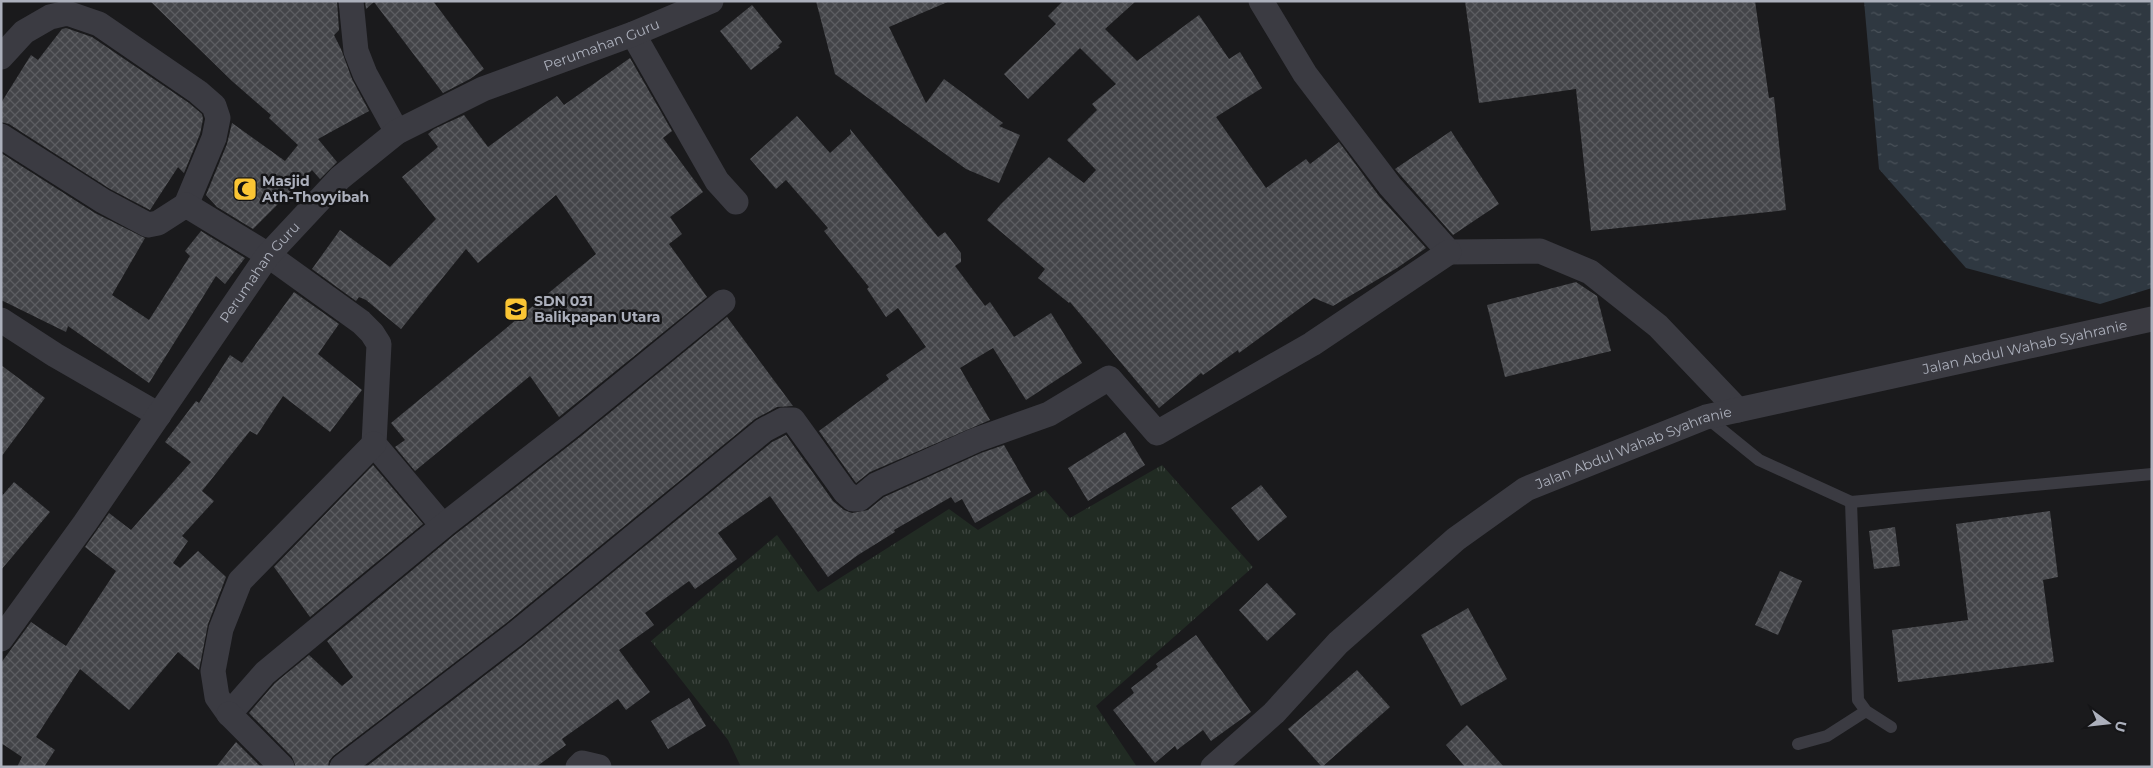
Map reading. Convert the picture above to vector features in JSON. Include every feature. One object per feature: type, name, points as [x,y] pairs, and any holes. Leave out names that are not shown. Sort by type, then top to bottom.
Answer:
[{"type":"street","points":[[351,1],[356,51],[365,74],[396,132]]},
{"type":"street","name":"Perumahan Guru","points":[[1,638],[85,523],[268,255],[340,178],[396,132],[483,89],[633,34],[711,1]]},
{"type":"street","points":[[1261,1],[1305,74],[1390,186],[1449,252]]},
{"type":"street","points":[[1,56],[24,32],[50,17],[67,13],[99,24],[198,92],[214,106],[218,118],[214,138],[186,205],[158,223],[148,225],[109,205],[1,136]]},
{"type":"street","points":[[633,34],[717,181],[736,202]]},
{"type":"street","points":[[186,205],[268,255],[361,322],[372,333],[379,344],[374,444],[240,581],[220,629],[213,671],[217,697],[229,714],[282,767]]},
{"type":"street","points":[[342,767],[514,635],[764,430],[783,420],[793,420],[846,492],[854,499],[859,498],[876,485],[976,440],[1049,414],[1109,378],[1157,433],[1312,344],[1449,252],[1540,251],[1590,272],[1658,326],[1738,410]]},
{"type":"street","points":[[229,714],[265,673],[443,526],[571,426],[723,302]]},
{"type":"street","name":"Jalan Abdul Wahab Syahranie","points":[[1218,765],[1274,713],[1338,643],[1456,539],[1526,489],[1706,418],[2152,319]]},
{"type":"street","points":[[1,320],[55,355],[159,415]]},
{"type":"street","points":[[374,444],[443,526]]},
{"type":"street","points":[[578,767],[582,763],[599,767]]},
{"type":"lane","points":[[1706,418],[1759,460],[1851,502],[2152,474]]},
{"type":"lane","points":[[1851,502],[1858,700],[1866,711],[1891,727]]},
{"type":"lane","points":[[1798,744],[1827,736],[1866,711]]},
{"type":"green space","points":[[1162,465],[1253,567],[1096,706],[1137,767],[741,767],[728,740],[651,641],[777,535],[818,592],[949,509],[978,530],[1045,490],[1070,518]]},
{"type":"water","points":[[1864,1],[2152,1],[2152,288],[2100,304],[1966,268],[1879,169]]},
{"type":"building","points":[[150,1],[337,1],[339,30],[334,35],[352,79],[369,111],[318,139],[337,162],[320,179],[312,170],[253,229],[217,207],[206,195],[227,144],[232,123],[285,161],[298,145],[269,118],[271,115],[232,81]]},
{"type":"building","points":[[365,1],[433,1],[484,69],[470,79],[443,93],[374,2],[366,9]]},
{"type":"building","points":[[816,1],[950,1],[889,27],[926,103],[944,79],[1003,123],[999,126],[1020,135],[999,183],[966,169],[835,74]]},
{"type":"building","points":[[1063,1],[1136,1],[1105,29],[1137,61],[1199,15],[1229,59],[1240,52],[1262,88],[1216,117],[1266,188],[1306,159],[1310,164],[1339,142],[1379,196],[1426,248],[1397,268],[1333,306],[1314,298],[1239,353],[1238,350],[1203,375],[1201,373],[1159,408],[1070,302],[1038,278],[1045,269],[987,220],[1049,157],[1084,183],[1096,170],[1067,140],[1097,110],[1092,104],[1116,84],[1080,48],[1028,99],[1004,74],[1056,24],[1048,16]]},
{"type":"building","points":[[1465,1],[1755,1],[1769,98],[1774,97],[1786,210],[1591,231],[1576,89],[1479,103]]},
{"type":"building","points":[[752,5],[782,42],[778,46],[780,47],[751,70],[720,31]]},
{"type":"building","points":[[66,28],[92,37],[189,103],[202,114],[200,134],[184,173],[178,167],[150,210],[110,189],[9,124],[1,122],[1,103],[31,55],[38,60],[62,29]]},
{"type":"building","points":[[630,58],[672,131],[663,138],[703,192],[670,217],[682,234],[669,244],[707,297],[559,417],[530,376],[415,471],[395,447],[405,440],[391,423],[596,254],[556,195],[478,263],[466,249],[401,329],[366,300],[359,297],[356,301],[312,269],[340,230],[390,267],[436,219],[402,177],[438,147],[428,134],[434,129],[464,115],[488,147],[557,96],[564,105]]},
{"type":"building","points":[[797,116],[830,153],[851,134],[850,129],[938,237],[945,232],[961,253],[961,262],[955,266],[985,306],[990,302],[1014,337],[1051,313],[1082,363],[1026,400],[993,348],[960,368],[990,420],[870,472],[856,483],[819,431],[889,379],[886,375],[926,347],[898,308],[886,317],[867,289],[869,287],[824,231],[828,228],[786,180],[776,189],[750,159]]},
{"type":"building","points":[[1451,131],[1499,204],[1453,235],[1395,169]]},
{"type":"building","points":[[1,153],[95,213],[145,238],[112,295],[149,320],[190,256],[185,251],[201,231],[245,258],[225,284],[216,276],[149,383],[68,326],[66,332],[1,300]]},
{"type":"building","points":[[1576,282],[1597,296],[1611,351],[1505,377],[1487,305]]},
{"type":"building","points":[[294,292],[339,324],[318,354],[362,390],[330,432],[283,396],[257,435],[250,431],[202,491],[214,501],[182,536],[188,541],[173,563],[180,568],[198,551],[226,577],[208,624],[199,670],[178,652],[129,710],[80,669],[36,737],[55,750],[44,767],[17,767],[22,757],[1,743],[1,663],[31,622],[66,646],[116,571],[85,547],[109,513],[131,530],[191,462],[165,442],[196,401],[199,403],[230,355],[242,363]]},
{"type":"building","points":[[727,317],[793,406],[777,407],[755,419],[505,624],[333,756],[329,761],[328,767],[296,767],[292,757],[249,713],[275,683],[309,655],[342,686],[353,677],[327,641],[452,537],[580,437]]},
{"type":"building","points":[[1,365],[45,398],[1,457]]},
{"type":"building","points":[[1125,432],[1145,465],[1088,501],[1068,468]]},
{"type":"building","points":[[786,435],[833,501],[844,510],[852,513],[868,510],[884,497],[981,453],[1004,445],[1031,492],[975,523],[962,499],[955,503],[951,497],[894,530],[895,532],[858,555],[828,577],[770,496],[718,533],[737,559],[695,589],[689,581],[645,613],[654,625],[619,650],[650,692],[626,710],[618,699],[562,739],[566,745],[536,767],[366,767],[523,646],[772,442]]},
{"type":"building","points":[[373,465],[423,524],[310,617],[274,567]]},
{"type":"building","points":[[14,482],[50,512],[1,570],[1,497]]},
{"type":"building","points":[[1261,485],[1287,517],[1258,541],[1231,508]]},
{"type":"building","points":[[2050,511],[2058,577],[2043,580],[2054,662],[1898,682],[1892,630],[1968,620],[1956,524]]},
{"type":"building","points":[[1895,527],[1900,566],[1874,569],[1869,531]]},
{"type":"building","points":[[1780,571],[1802,581],[1778,635],[1755,625]]},
{"type":"building","points":[[1267,583],[1296,614],[1267,641],[1239,610]]},
{"type":"building","points":[[1468,608],[1507,679],[1461,706],[1421,635]]},
{"type":"building","points":[[1196,635],[1251,712],[1211,741],[1203,730],[1177,750],[1175,746],[1155,763],[1113,710],[1134,693],[1131,688],[1158,667],[1156,664]]},
{"type":"building","points":[[1357,670],[1390,707],[1322,767],[1288,729]]},
{"type":"building","points":[[689,698],[706,726],[668,749],[651,721]]},
{"type":"building","points":[[1467,725],[1504,767],[1465,767],[1446,745]]},
{"type":"building","points":[[236,742],[261,767],[216,767]]},
{"type":"place","name":"Masjid Ath-Thoyyibah","points":[[245,189]]},
{"type":"place","name":"SDN 031 Balikpapan Utara","points":[[516,309]]}]
